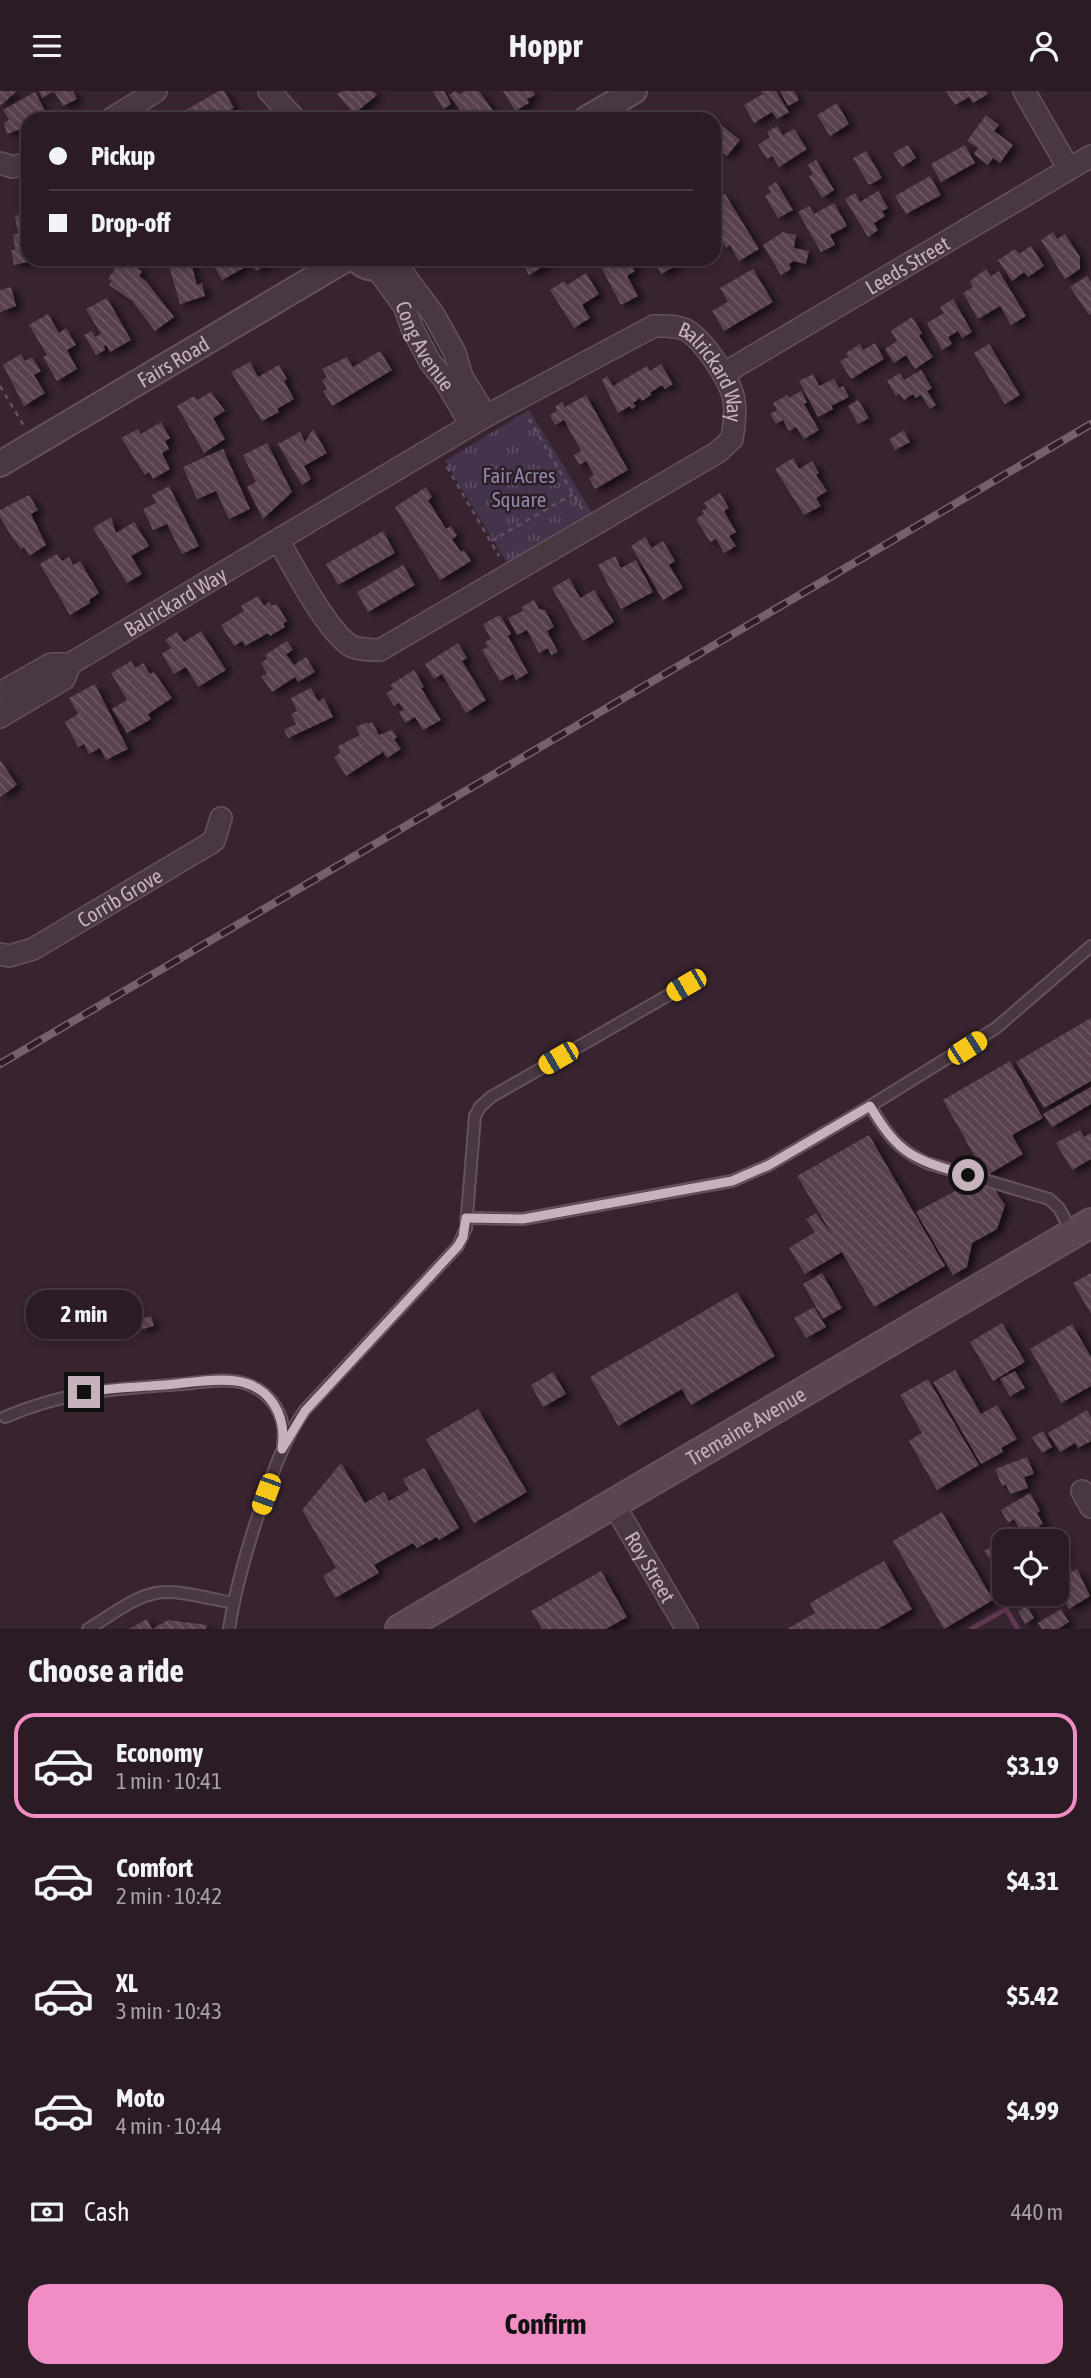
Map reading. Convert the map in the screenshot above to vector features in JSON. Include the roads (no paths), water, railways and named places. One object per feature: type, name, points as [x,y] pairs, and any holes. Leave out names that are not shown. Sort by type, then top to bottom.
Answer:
[{"type":"main road","name":"Tremaine Avenue","points":[[400,1629],[1082,1228]]},
{"type":"street","points":[[122,112],[156,91]]},
{"type":"street","points":[[269,91],[288,112]]},
{"type":"street","points":[[598,112],[634,91]]},
{"type":"street","points":[[1024,91],[1069,169]]},
{"type":"street","name":"Leeds Street","points":[[723,374],[1091,156]]},
{"type":"street","points":[[0,163],[13,167],[21,165]]},
{"type":"street","name":"Fairs Road","points":[[0,464],[334,266]]},
{"type":"street","name":"Cong Avenue","points":[[382,266],[430,362],[479,421]]},
{"type":"street","name":"Balrickard Way","points":[[0,694],[51,664],[70,664],[278,540],[479,421],[654,325],[672,326],[687,331],[705,348],[723,374],[734,398],[732,439],[718,452],[380,650],[352,646],[334,631],[278,540]]},
{"type":"street","name":"Balrickard Way","points":[[0,717],[64,679],[70,664]]},
{"type":"street","name":"Corrib Grove","points":[[0,954],[9,956],[33,949],[214,841],[222,818]]},
{"type":"street","name":"Roy Street","points":[[613,1503],[687,1629]]},
{"type":"lane","points":[[466,1218],[523,1219],[732,1181],[769,1165],[996,1028],[1091,946]]},
{"type":"lane","points":[[229,1629],[250,1539],[282,1449],[305,1411],[458,1246],[463,1237],[473,1131],[480,1107],[491,1097],[686,985]]},
{"type":"lane","points":[[870,1106],[887,1134],[910,1155],[935,1166],[1049,1199],[1082,1228]]},
{"type":"lane","points":[[5,1417],[45,1401],[89,1392],[234,1381],[256,1388],[278,1409],[284,1427],[282,1449]]},
{"type":"lane","points":[[88,1629],[141,1598],[156,1593],[171,1592],[233,1603]]},
{"type":"waterway","points":[[971,1629],[1006,1609],[1018,1629]]},
{"type":"railway","points":[[0,1064],[1091,424]]},
{"type":"park label","name":"Fair Acres Square","points":[[519,487]]}]
